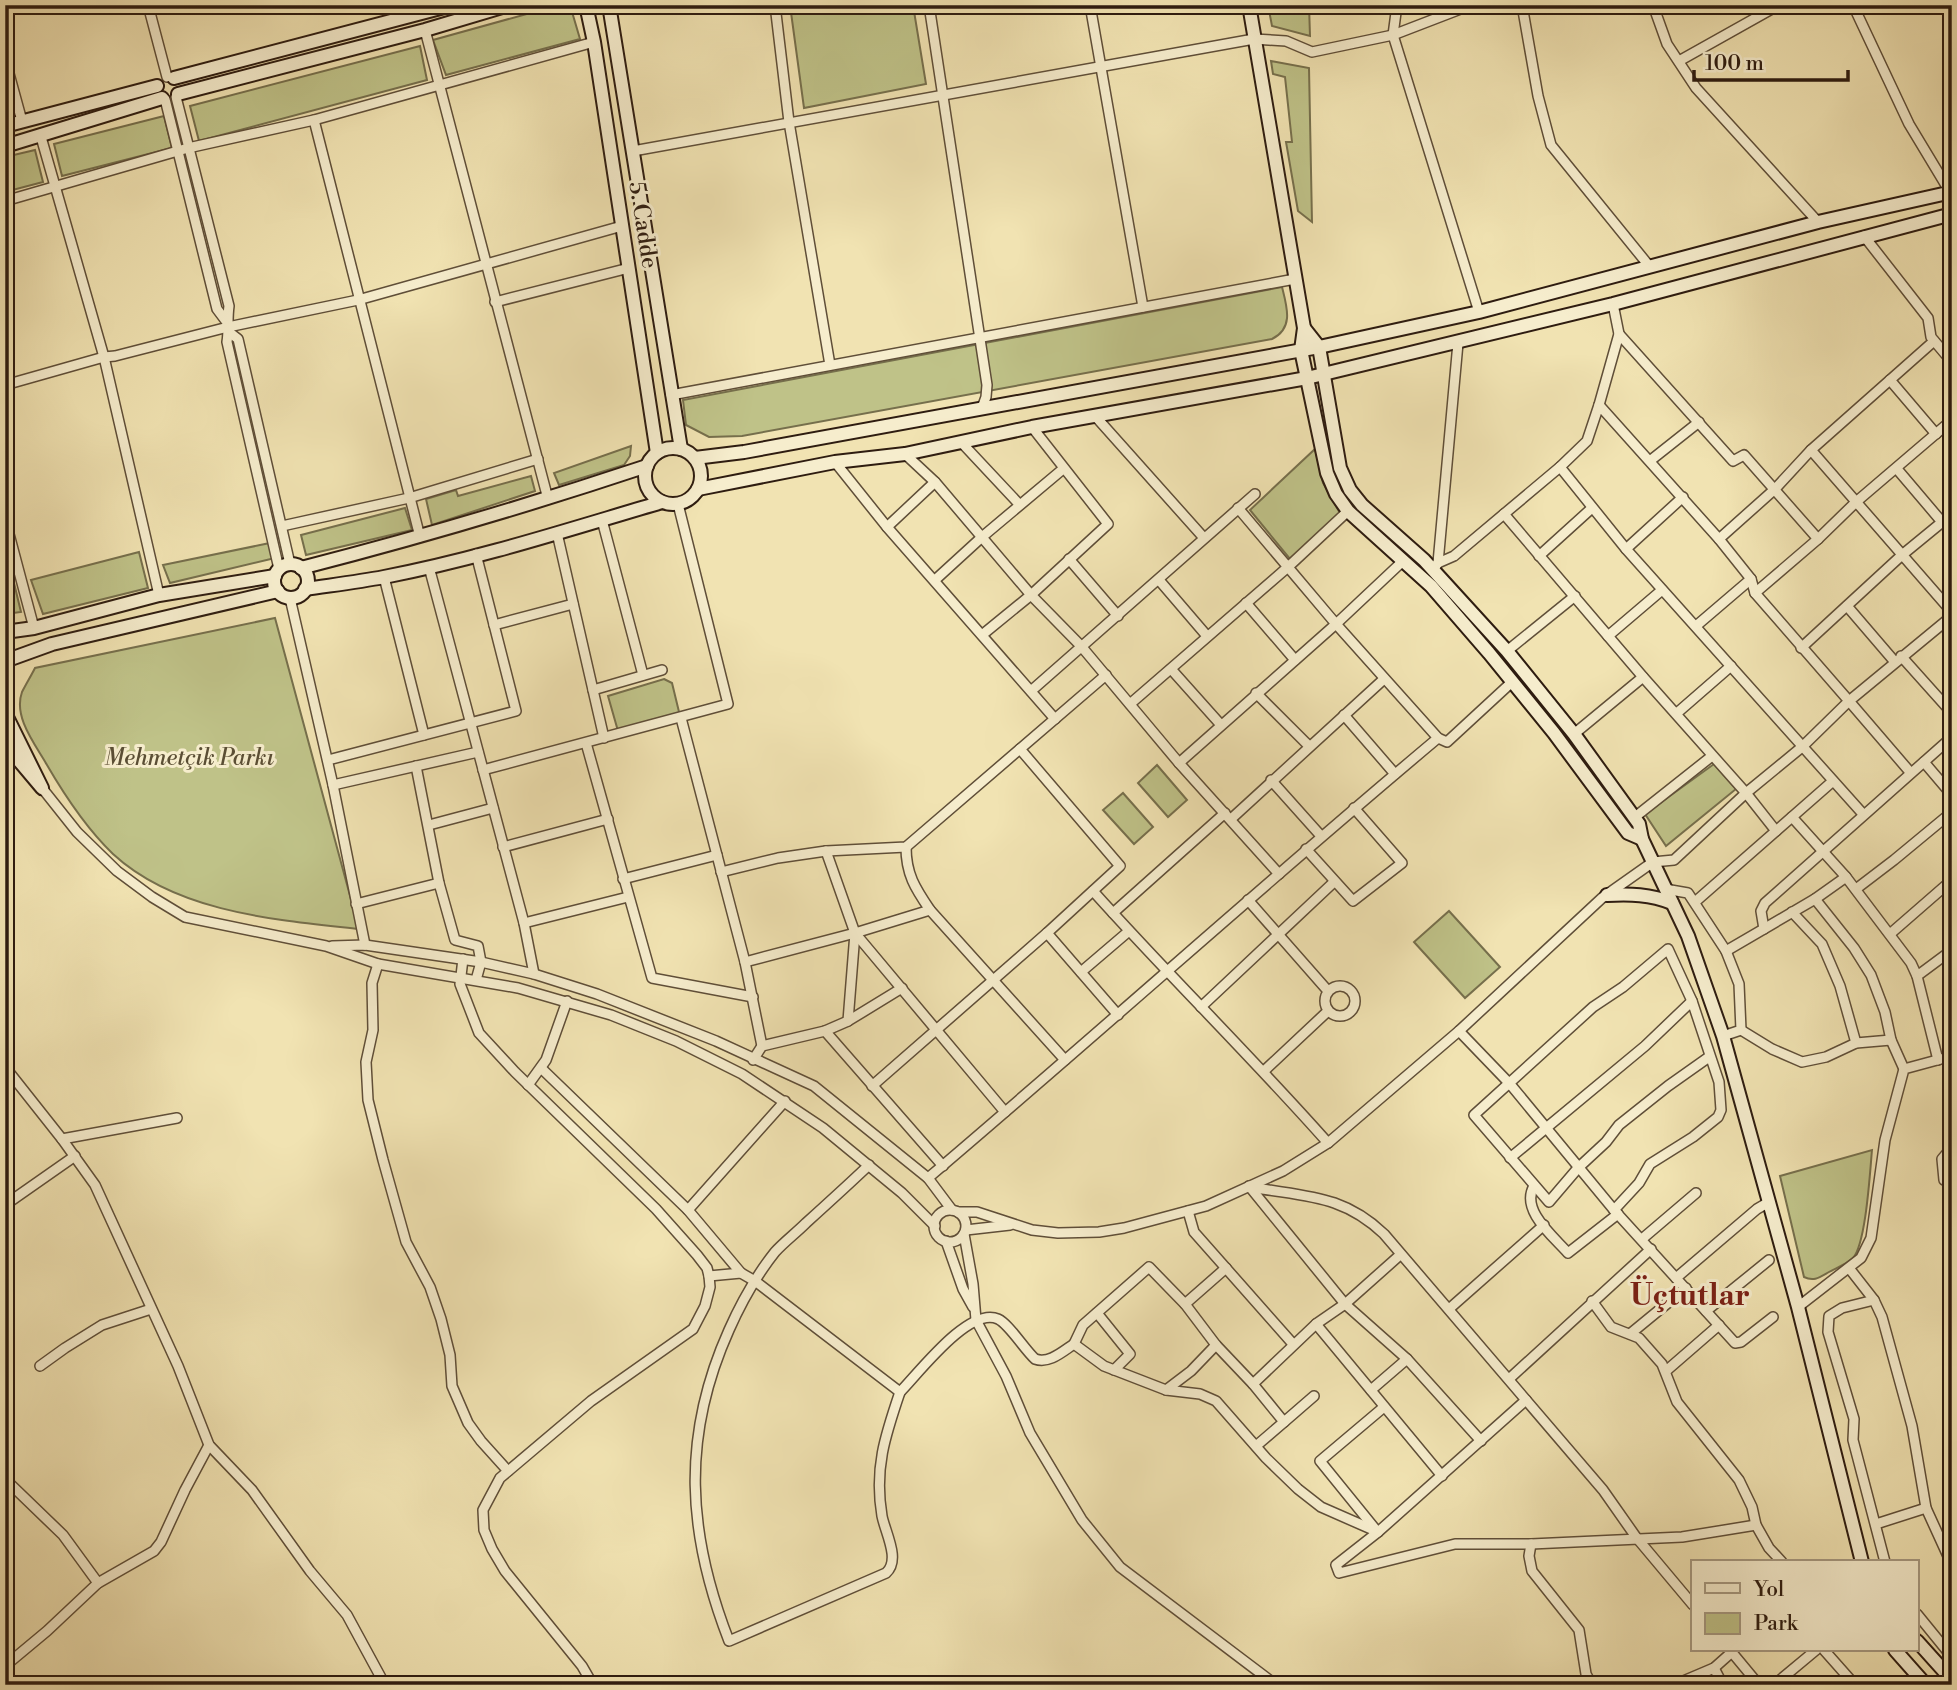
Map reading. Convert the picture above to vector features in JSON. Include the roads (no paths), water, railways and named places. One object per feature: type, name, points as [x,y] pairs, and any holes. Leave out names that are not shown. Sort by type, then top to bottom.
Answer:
[{"type":"street","points":[[148,5],[183,149],[217,309],[238,339],[282,526],[286,569],[274,584],[284,594],[328,760],[365,945]]},
{"type":"street","points":[[5,146],[41,137],[168,90],[453,5]]},
{"type":"street","points":[[5,126],[425,30],[509,5]]},
{"type":"street","name":"5. Cadde","points":[[586,5],[594,42],[657,453]]},
{"type":"street","name":"5. Cadde","points":[[609,5],[681,449]]},
{"type":"street","points":[[775,5],[789,122],[830,365]]},
{"type":"street","points":[[929,5],[987,385],[982,408]]},
{"type":"street","points":[[1090,5],[1143,307]]},
{"type":"street","points":[[1249,5],[1304,328],[1301,350],[1327,473],[1336,495],[1348,511],[1431,586],[1555,733],[1628,833],[1642,839]]},
{"type":"street","points":[[1397,5],[1393,35],[1479,312]]},
{"type":"street","points":[[633,150],[943,97],[1254,39],[1286,41],[1312,52],[1393,35],[1471,5]]},
{"type":"street","points":[[1522,5],[1538,96],[1551,145],[1650,267]]},
{"type":"street","points":[[1653,5],[1667,44],[1696,88],[1818,222]]},
{"type":"street","points":[[1679,61],[1779,5]]},
{"type":"street","points":[[695,458],[744,452],[1319,347],[1479,312],[1818,222],[1951,192],[1909,124],[1853,5]]},
{"type":"street","points":[[425,30],[548,499]]},
{"type":"street","points":[[5,201],[183,149],[314,120],[594,42]]},
{"type":"street","points":[[5,59],[22,121]]},
{"type":"street","points":[[314,120],[420,537]]},
{"type":"street","points":[[41,137],[104,356],[159,595]]},
{"type":"street","points":[[698,489],[835,462],[905,454],[1032,428],[1307,379],[1613,304],[1952,215]]},
{"type":"street","points":[[5,385],[104,356],[115,356],[228,327],[358,300],[622,226]]},
{"type":"street","points":[[1864,236],[1928,318],[1934,341],[1952,362]]},
{"type":"street","points":[[495,302],[629,268]]},
{"type":"street","points":[[671,395],[1295,279]]},
{"type":"street","points":[[1435,566],[1454,556],[1587,441],[1619,334],[1613,304]]},
{"type":"street","points":[[228,327],[227,342],[286,569]]},
{"type":"street","points":[[1304,328],[1319,347],[1340,468],[1350,490],[1362,505],[1435,566],[1574,734],[1635,817],[1642,839],[1689,936],[1735,1078],[1798,1307],[1861,1560]]},
{"type":"street","points":[[1619,334],[1733,461],[1744,455],[1818,539]]},
{"type":"street","points":[[1719,539],[1775,489],[1811,450],[1934,341]]},
{"type":"street","points":[[1435,566],[1458,343]]},
{"type":"street","points":[[1890,380],[1936,434]]},
{"type":"street","points":[[1599,405],[1719,539],[1751,579],[1755,593],[1910,772]]},
{"type":"street","points":[[1096,417],[1204,538]]},
{"type":"street","points":[[1755,593],[1952,420]]},
{"type":"street","points":[[1651,460],[1699,422]]},
{"type":"street","points":[[982,635],[1031,595],[1108,524],[1032,428]]},
{"type":"street","points":[[961,442],[1019,504]]},
{"type":"street","points":[[305,589],[429,567],[662,502],[678,504],[686,501],[698,489],[702,473],[695,458],[681,449],[665,449],[657,453],[647,466],[645,474],[649,491],[662,502]]},
{"type":"street","points":[[934,1226],[942,1212],[955,1211],[977,1212],[999,1217],[1012,1225],[1058,1233],[1124,1228],[1206,1206],[1283,1171],[1328,1143],[1459,1031],[1607,895],[1653,862],[1674,860],[1746,793],[1802,747],[1849,701],[1952,614],[1811,450]]},
{"type":"street","points":[[905,454],[935,482],[1031,595],[1082,646],[1179,762],[1279,874]]},
{"type":"street","points":[[282,526],[409,498],[538,459]]},
{"type":"street","points":[[835,462],[887,527],[1055,719]]},
{"type":"street","points":[[5,632],[34,628],[159,595],[286,569],[420,537],[647,466]]},
{"type":"street","points":[[1560,467],[1626,549],[1863,814]]},
{"type":"street","points":[[936,580],[1019,504],[1063,469]]},
{"type":"street","points":[[1897,469],[1942,522]]},
{"type":"street","points":[[887,527],[935,482]]},
{"type":"street","points":[[1031,691],[1255,494]]},
{"type":"street","points":[[1626,549],[1683,497]]},
{"type":"street","points":[[483,770],[728,704],[678,504]]},
{"type":"street","points":[[1238,508],[1437,738],[1447,741],[1512,682]]},
{"type":"street","points":[[1539,556],[1592,509]]},
{"type":"street","points":[[1130,704],[1288,567],[1348,511]]},
{"type":"street","points":[[1504,514],[1776,831]]},
{"type":"street","points":[[1801,648],[1902,555],[1952,514]]},
{"type":"street","points":[[5,519],[34,628]]},
{"type":"street","points":[[602,520],[643,675]]},
{"type":"street","points":[[557,533],[604,738]]},
{"type":"street","points":[[328,760],[516,711],[476,554]]},
{"type":"street","points":[[1069,559],[1118,616]]},
{"type":"street","points":[[1179,762],[1336,624],[1403,561]]},
{"type":"street","points":[[429,567],[524,923],[534,974]]},
{"type":"street","points":[[5,661],[52,644],[284,594],[299,596],[305,589],[307,578],[286,569]]},
{"type":"street","points":[[384,577],[424,735]]},
{"type":"street","points":[[1696,626],[1751,579]]},
{"type":"street","points":[[1159,580],[1207,636]]},
{"type":"street","points":[[1608,636],[1662,590]]},
{"type":"street","points":[[1507,651],[1575,596]]},
{"type":"street","points":[[1246,603],[1295,660]]},
{"type":"street","points":[[494,625],[573,604]]},
{"type":"street","points":[[1847,606],[1952,713]]},
{"type":"street","points":[[1677,713],[1731,666]]},
{"type":"street","points":[[1171,669],[1221,725]]},
{"type":"street","points":[[593,690],[662,670]]},
{"type":"street","points":[[721,872],[778,858],[826,851],[906,847],[1106,676]]},
{"type":"street","points":[[1574,734],[1643,677]]},
{"type":"street","points":[[1113,913],[1271,780],[1384,679]]},
{"type":"street","points":[[1256,693],[1308,746]]},
{"type":"street","points":[[5,713],[42,788]]},
{"type":"street","points":[[1344,715],[1395,774]]},
{"type":"street","points":[[681,718],[753,997],[762,1046],[753,1060]]},
{"type":"street","points":[[1764,929],[1761,911],[1765,903],[1952,737]]},
{"type":"street","points":[[928,1178],[1437,738]]},
{"type":"street","points":[[586,743],[652,978],[753,997]]},
{"type":"street","points":[[6,745],[78,832],[117,871],[185,917],[326,946],[378,964],[518,988],[567,1001],[676,1041],[742,1074],[823,1128],[902,1193],[946,1241],[960,1281],[974,1307]]},
{"type":"street","points":[[872,1086],[1120,866],[1020,749]]},
{"type":"street","points":[[333,785],[478,752]]},
{"type":"street","points":[[1635,817],[1712,756]]},
{"type":"street","points":[[1924,762],[1952,795]]},
{"type":"street","points":[[416,766],[439,883],[455,940],[478,946],[481,962],[476,980]]},
{"type":"street","points":[[1271,780],[1321,836]]},
{"type":"street","points":[[1695,902],[1833,781]]},
{"type":"street","points":[[429,825],[493,808]]},
{"type":"street","points":[[1306,849],[1353,901],[1402,863],[1354,808]]},
{"type":"street","points":[[1856,889],[1952,812]]},
{"type":"street","points":[[1792,817],[1856,889],[1900,947],[1917,976],[1938,1060]]},
{"type":"street","points":[[503,847],[608,819]]},
{"type":"street","points":[[906,847],[906,864],[910,876],[930,910],[1065,1060]]},
{"type":"street","points":[[826,851],[855,933],[1005,1112]]},
{"type":"street","points":[[623,879],[717,855]]},
{"type":"street","points":[[1726,951],[1815,900],[1846,877]]},
{"type":"street","points":[[1890,934],[1952,880]]},
{"type":"street","points":[[1200,1007],[1334,881]]},
{"type":"street","points":[[356,904],[439,883]]},
{"type":"street","points":[[1665,889],[1688,893],[1726,951],[1739,984],[1741,1030]]},
{"type":"street","points":[[1093,891],[1166,972],[1264,1071],[1328,1143]]},
{"type":"street","points":[[1607,895],[1636,894],[1672,903]]},
{"type":"street","points":[[524,923],[628,897]]},
{"type":"street","points":[[1248,900],[1328,991]]},
{"type":"street","points":[[1798,1307],[1861,1258],[1871,1238],[1885,1140],[1904,1069],[1891,1040],[1885,1012],[1871,975],[1854,948],[1815,900]]},
{"type":"street","points":[[745,962],[930,910]]},
{"type":"street","points":[[1792,912],[1822,944],[1840,986],[1856,1043]]},
{"type":"street","points":[[1081,972],[1129,931]]},
{"type":"street","points":[[848,1021],[855,933]]},
{"type":"street","points":[[1047,933],[1118,1015]]},
{"type":"street","points":[[326,946],[365,945],[463,959],[564,982],[653,1015],[814,1086],[928,1178],[965,1220],[976,1320],[1006,1376],[1030,1433],[1082,1520],[1120,1567],[1276,1685]]},
{"type":"street","points":[[1534,1186],[1530,1193],[1530,1206],[1568,1253],[1616,1212],[1650,1164],[1693,1137],[1718,1117],[1721,1110],[1719,1082],[1692,1001],[1668,949],[1623,987],[1593,1007],[1474,1115],[1549,1202],[1619,1125],[1709,1057]]},
{"type":"street","points":[[1917,976],[1952,950]]},
{"type":"street","points":[[463,959],[460,977],[467,1007],[479,1033],[528,1085],[656,1209],[697,1255],[707,1268],[709,1276],[710,1287],[705,1306],[693,1329],[590,1401],[508,1471],[500,1478],[484,1510],[484,1530],[505,1571],[582,1666],[593,1685]]},
{"type":"street","points":[[378,964],[372,983],[373,1030],[366,1062],[368,1100],[383,1160],[405,1242],[430,1287],[441,1319],[450,1355],[452,1386],[468,1423],[508,1471]]},
{"type":"street","points":[[1335,986],[1347,987],[1353,993],[1355,1002],[1352,1010],[1345,1015],[1336,1016],[1328,1011],[1324,1001],[1328,991],[1335,986]]},
{"type":"street","points":[[762,1046],[825,1031],[848,1021],[902,988]]},
{"type":"street","points":[[528,1085],[541,1068],[554,1041],[567,1001]]},
{"type":"street","points":[[1510,1158],[1546,1125],[1645,1046],[1692,1001]]},
{"type":"street","points":[[1264,1071],[1328,1011]]},
{"type":"street","points":[[1723,1036],[1741,1030],[1772,1049],[1802,1062],[1826,1057],[1856,1043],[1891,1040]]},
{"type":"street","points":[[825,1031],[943,1166]]},
{"type":"street","points":[[1459,1031],[1510,1084],[1616,1212],[1735,1343],[1741,1342],[1773,1317]]},
{"type":"street","points":[[1904,1069],[1952,1056]]},
{"type":"street","points":[[6,1068],[95,1185],[178,1366],[209,1445],[252,1490],[310,1571],[347,1615],[386,1685]]},
{"type":"street","points":[[541,1068],[688,1210],[741,1273],[900,1392]]},
{"type":"street","points":[[1719,1082],[1735,1078]]},
{"type":"street","points":[[688,1210],[785,1101]]},
{"type":"street","points":[[62,1139],[177,1118]]},
{"type":"street","points":[[1944,1180],[1942,1159],[1952,1147]]},
{"type":"street","points":[[5,1205],[75,1156]]},
{"type":"street","points":[[869,1165],[776,1251],[755,1281],[729,1330],[710,1381],[699,1421],[695,1461],[696,1512],[703,1558],[715,1605],[729,1641],[874,1578],[891,1568],[893,1559],[881,1504],[880,1465],[887,1428],[900,1392],[940,1348],[976,1320],[991,1317],[1001,1320],[1026,1350],[1042,1362],[1074,1345],[1083,1325],[1149,1267],[1185,1304],[1216,1345],[1284,1422]]},
{"type":"street","points":[[1250,1186],[1319,1197],[1345,1206],[1366,1217],[1384,1234],[1604,1490],[1636,1537],[1691,1603]]},
{"type":"street","points":[[1250,1186],[1345,1304],[1407,1359],[1481,1441]]},
{"type":"street","points":[[1642,1239],[1696,1193]]},
{"type":"street","points":[[1676,1278],[1757,1209],[1769,1202]]},
{"type":"street","points":[[1188,1211],[1194,1232],[1293,1344]]},
{"type":"street","points":[[946,1241],[956,1241],[965,1232],[1012,1225]]},
{"type":"street","points":[[1449,1309],[1544,1225]]},
{"type":"street","points":[[1509,1378],[1651,1249]]},
{"type":"street","points":[[1253,1384],[1293,1344],[1345,1304],[1401,1255]]},
{"type":"street","points":[[1706,1311],[1769,1259]]},
{"type":"street","points":[[1185,1304],[1226,1268]]},
{"type":"street","points":[[1849,1268],[1874,1300],[1881,1317],[1912,1426],[1926,1508],[1952,1565]]},
{"type":"street","points":[[709,1276],[741,1273]]},
{"type":"street","points":[[1630,1334],[1686,1288]]},
{"type":"street","points":[[1874,1300],[1842,1308],[1829,1316],[1828,1332],[1854,1419],[1853,1440],[1884,1560]]},
{"type":"street","points":[[1592,1301],[1611,1327],[1639,1338],[1654,1353],[1666,1371],[1677,1402],[1745,1490],[1756,1525],[1769,1548],[1780,1560]]},
{"type":"street","points":[[40,1366],[103,1325],[151,1309]]},
{"type":"street","points":[[1097,1313],[1130,1354],[1114,1370]]},
{"type":"street","points":[[1316,1324],[1442,1476]]},
{"type":"street","points":[[1666,1371],[1719,1325]]},
{"type":"street","points":[[1074,1345],[1114,1370],[1166,1390],[1200,1394],[1216,1401],[1298,1489],[1321,1507],[1378,1532]]},
{"type":"street","points":[[1166,1390],[1191,1371],[1216,1345]]},
{"type":"street","points":[[1371,1391],[1407,1359]]},
{"type":"street","points":[[1256,1446],[1314,1396]]},
{"type":"street","points":[[1526,1400],[1378,1532],[1336,1565],[1339,1573],[1455,1544],[1531,1544],[1682,1536],[1756,1525]]},
{"type":"street","points":[[1378,1532],[1320,1461],[1384,1406]]},
{"type":"street","points":[[5,1666],[98,1583],[154,1551],[209,1445]]},
{"type":"street","points":[[5,1479],[63,1535],[98,1583]]},
{"type":"street","points":[[1875,1524],[1926,1508]]},
{"type":"street","points":[[1531,1544],[1529,1556],[1532,1571],[1579,1630],[1586,1674],[1592,1685]]},
{"type":"street","points":[[1918,1615],[1952,1657]]},
{"type":"street","points":[[1918,1642],[1952,1680]]},
{"type":"street","points":[[1674,1685],[1714,1668],[1730,1652]]},
{"type":"street","points":[[1732,1652],[1759,1685]]},
{"type":"street","points":[[1774,1685],[1814,1652]]},
{"type":"street","points":[[1826,1652],[1855,1685]]},
{"type":"street","points":[[1897,1652],[1926,1685]]},
{"type":"street","points":[[1714,1668],[1723,1685]]},
{"type":"district","name":"Üçtutlar","points":[[1690,1296]]},
{"type":"park label","name":"Mehmetçik Parkı","points":[[189,758]]}]
